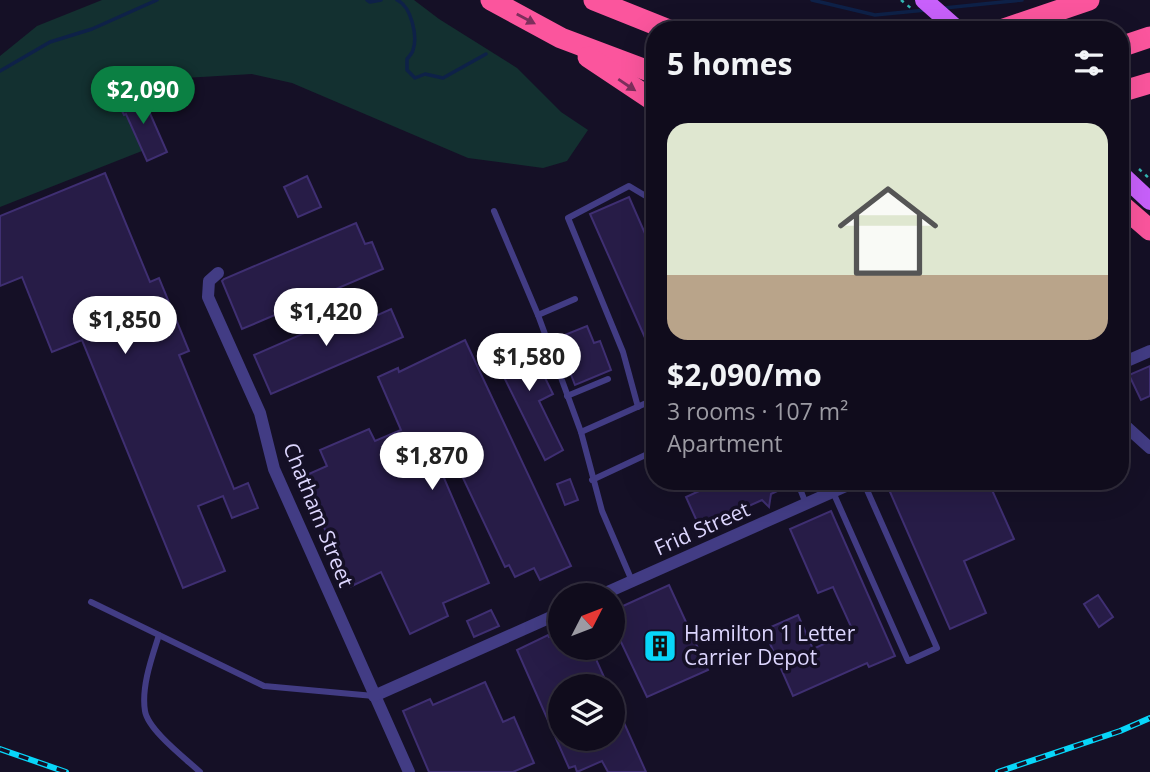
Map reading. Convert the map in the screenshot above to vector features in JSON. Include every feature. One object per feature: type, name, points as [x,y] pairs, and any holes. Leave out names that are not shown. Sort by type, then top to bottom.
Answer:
[{"type":"highway","points":[[491,0],[561,38],[646,97]]},
{"type":"highway","points":[[594,0],[646,21]]},
{"type":"highway","points":[[1027,21],[1089,0]]},
{"type":"highway","points":[[1129,44],[1150,37]]},
{"type":"highway","points":[[561,38],[646,70]]},
{"type":"highway","points":[[1129,89],[1150,83]]},
{"type":"highway","points":[[1129,212],[1150,230]]},
{"type":"main road","points":[[926,2],[948,21]]},
{"type":"main road","points":[[1129,181],[1150,201]]},
{"type":"street","name":"Chatham Street","points":[[218,273],[209,281],[208,297],[260,413],[274,469],[409,772]]},
{"type":"street","points":[[1129,360],[1150,351]]},
{"type":"street","points":[[1129,429],[1150,448]]},
{"type":"street","name":"Frid Street","points":[[625,585],[837,490]]},
{"type":"street","points":[[374,696],[548,618]]},
{"type":"lane","points":[[638,407],[623,352],[568,218],[629,186],[646,196]]},
{"type":"lane","points":[[494,211],[568,396],[581,432],[602,511],[632,582]]},
{"type":"lane","points":[[538,316],[575,299]]},
{"type":"lane","points":[[568,396],[608,379]]},
{"type":"lane","points":[[581,432],[646,403]]},
{"type":"lane","points":[[592,480],[646,454]]},
{"type":"lane","points":[[800,490],[806,504]]},
{"type":"lane","points":[[833,492],[908,661],[937,648],[867,490]]},
{"type":"lane","points":[[91,602],[264,686],[374,696]]},
{"type":"lane","points":[[159,635],[147,679],[145,713],[165,741],[200,772]]},
{"type":"green space","points":[[102,0],[414,0],[517,68],[561,112],[588,130],[567,161],[543,168],[468,158],[292,83],[252,74],[184,78],[161,85],[130,107],[147,149],[0,207],[0,56],[37,26]]},
{"type":"building","points":[[141,93],[167,152],[147,161],[126,114],[124,115],[118,103]]},
{"type":"building","points":[[105,173],[150,282],[159,278],[189,351],[179,355],[234,489],[248,483],[258,508],[232,518],[223,496],[198,506],[225,571],[183,588],[82,340],[52,352],[22,277],[0,286],[0,216]]},
{"type":"building","points":[[307,176],[321,207],[298,217],[284,187]]},
{"type":"building","points":[[629,197],[646,236],[646,340],[590,214]]},
{"type":"building","points":[[356,223],[365,244],[372,242],[383,269],[242,329],[222,281],[224,279]]},
{"type":"building","points":[[364,307],[369,319],[391,309],[403,337],[271,394],[254,355]]},
{"type":"building","points":[[587,326],[594,343],[600,341],[611,370],[575,385],[557,338]]},
{"type":"building","points":[[526,339],[553,394],[539,401],[563,450],[545,460],[493,355]]},
{"type":"building","points":[[465,340],[571,566],[540,580],[534,568],[515,577],[509,565],[505,567],[447,444],[432,450],[489,583],[443,603],[448,616],[410,634],[381,572],[350,587],[302,477],[327,466],[320,450],[369,429],[375,441],[401,430],[378,377],[398,368],[399,372]]},
{"type":"building","points":[[1150,366],[1150,396],[1141,400],[1129,375]]},
{"type":"building","points":[[570,479],[578,500],[565,505],[557,484]]},
{"type":"building","points":[[701,490],[779,490],[771,494],[769,507],[762,500],[700,528],[686,497]]},
{"type":"building","points":[[889,490],[992,490],[1014,539],[964,561],[986,613],[950,629]]},
{"type":"building","points":[[831,511],[895,656],[869,667],[867,663],[793,696],[764,630],[798,615],[813,649],[853,631],[833,587],[818,593],[790,529]]},
{"type":"building","name":"Hamilton 1 Letter Carrier Depot","points":[[669,585],[708,670],[647,697],[625,650],[625,605]]},
{"type":"building","points":[[1098,595],[1113,617],[1099,627],[1084,604]]},
{"type":"building","points":[[491,610],[499,626],[474,637],[467,621]]},
{"type":"building","points":[[548,635],[548,660],[596,660],[603,674],[548,674],[548,720],[517,650]]},
{"type":"building","points":[[485,682],[503,722],[514,717],[534,763],[513,772],[429,772],[403,711],[430,699],[433,705]]},
{"type":"building","points":[[625,725],[646,772],[608,772],[602,761],[577,772],[575,766],[569,768],[562,751],[625,751]]},
{"type":"waterway","points":[[0,71],[50,42],[92,29],[157,0]]},
{"type":"waterway","points":[[367,0],[381,0]]},
{"type":"waterway","points":[[397,0],[406,8],[412,22],[415,37],[412,52],[407,59],[407,70],[415,78],[425,74],[443,78],[486,54]]},
{"type":"waterway","points":[[812,0],[875,15],[926,10]]},
{"type":"waterway","points":[[944,8],[1022,0]]},
{"type":"railway","points":[[998,772],[1120,731],[1150,718]]},
{"type":"railway","points":[[0,749],[66,772]]},
{"type":"place","name":"Hamilton 1 Letter Carrier Depot","points":[[660,646]]}]
